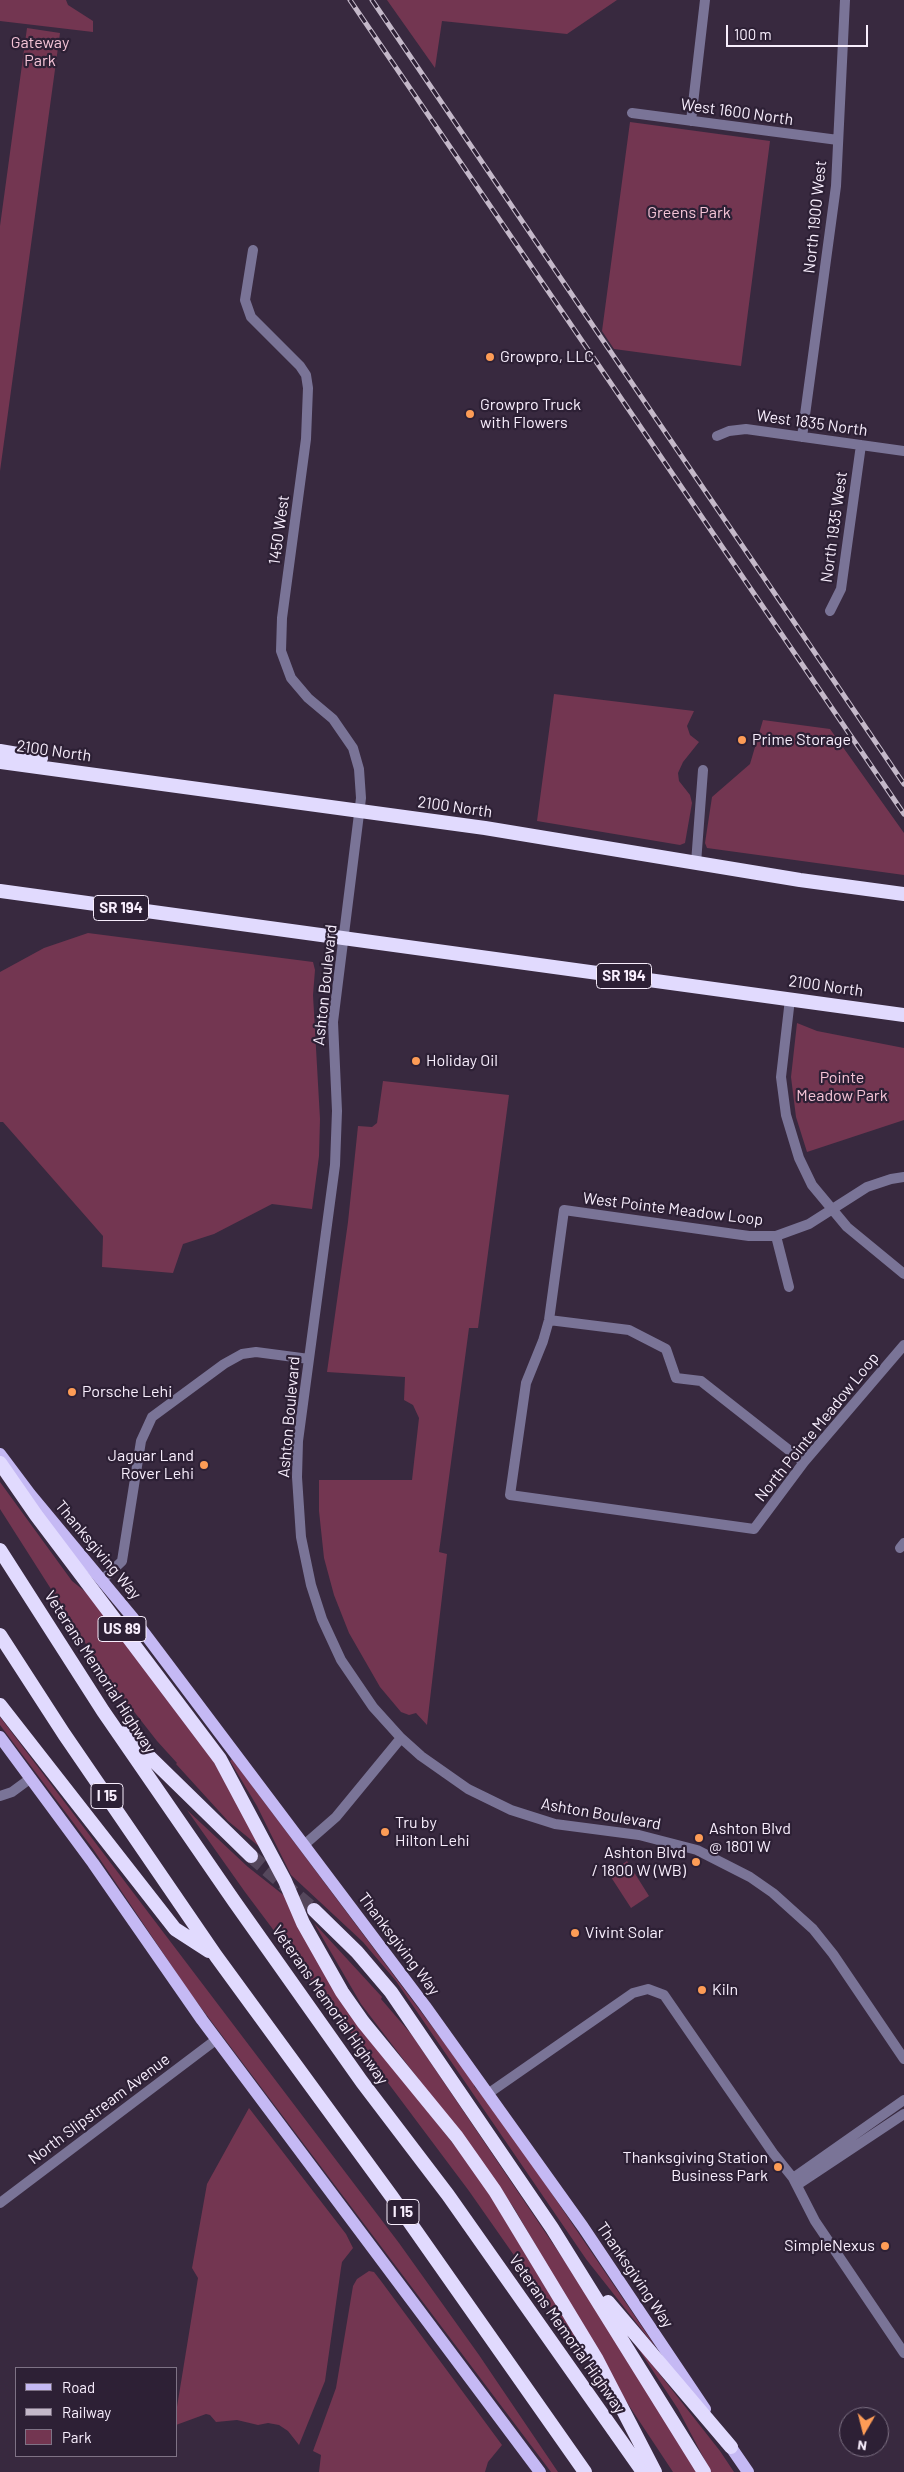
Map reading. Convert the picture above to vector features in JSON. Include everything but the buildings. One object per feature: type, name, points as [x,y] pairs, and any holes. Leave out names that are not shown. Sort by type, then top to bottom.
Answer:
[{"type":"highway","points":[[0,751],[74,765],[127,779]]},
{"type":"highway","name":"2100 North","points":[[0,762],[495,830],[696,863],[904,894]]},
{"type":"highway","name":"2100 North","points":[[0,892],[904,1015]]},
{"type":"highway","name":"US 89","points":[[0,1463],[22,1497],[220,1760],[241,1795],[285,1881],[303,1923],[342,1992],[363,2022],[457,2137],[495,2190],[596,2358],[655,2472]]},
{"type":"highway","name":"Veterans Memorial Highway","points":[[0,1550],[103,1711],[362,2082],[448,2195],[643,2472]]},
{"type":"highway","name":"I 15","points":[[0,1635],[64,1734],[216,1956],[392,2197],[585,2472]]},
{"type":"highway","points":[[0,1705],[175,1929],[216,1956]]},
{"type":"highway","points":[[103,1711],[251,1856]]},
{"type":"highway","points":[[314,1910],[356,1952],[390,1992],[552,2228],[704,2472]]},
{"type":"highway","points":[[552,2228],[613,2308],[731,2447]]},
{"type":"main road","name":"Thanksgiving Way","points":[[0,1454],[40,1506],[102,1580],[304,1845],[489,2093],[583,2227],[748,2472]]},
{"type":"main road","points":[[0,1737],[217,2039],[540,2472]]},
{"type":"street","points":[[691,121],[705,0]]},
{"type":"street","name":"North 1900 West","points":[[802,437],[836,186],[845,0]]},
{"type":"street","name":"West 1600 North","points":[[632,113],[838,140]]},
{"type":"street","name":"1450 West","points":[[253,250],[245,300],[251,317],[300,366],[306,375],[308,388],[306,439],[282,618],[281,651],[291,678],[308,698],[333,719],[353,748],[359,770],[360,811]]},
{"type":"street","name":"West 1835 North","points":[[717,436],[739,429],[904,451]]},
{"type":"street","name":"North 1935 West","points":[[830,611],[841,588],[861,445]]},
{"type":"street","points":[[696,863],[703,770]]},
{"type":"street","name":"Ashton Boulevard","points":[[360,811],[333,1022],[337,1146],[298,1441],[297,1477],[301,1537],[309,1579],[322,1619],[341,1660],[362,1693],[401,1738],[447,1776],[490,1801],[555,1824],[670,1842],[710,1856],[750,1877],[773,1892],[813,1929],[904,2059]]},
{"type":"street","points":[[790,999],[781,1077],[786,1115],[799,1158],[812,1184],[831,1210],[847,1227],[904,1274]]},
{"type":"street","name":"West Pointe Meadow Loop","points":[[549,1320],[564,1210],[749,1236],[776,1236],[809,1224],[867,1187],[890,1179],[904,1177]]},
{"type":"street","points":[[776,1236],[789,1287]]},
{"type":"street","points":[[549,1320],[629,1330],[666,1349],[676,1378],[701,1382],[804,1462]]},
{"type":"street","name":"North Pointe Meadow Loop","points":[[549,1320],[543,1341],[526,1383],[510,1495],[754,1529],[804,1462],[904,1344]]},
{"type":"street","points":[[102,1580],[122,1561],[141,1441],[152,1417],[224,1364],[242,1354],[263,1353],[309,1359]]},
{"type":"street","points":[[304,1845],[336,1817],[401,1738]]},
{"type":"street","points":[[0,1796],[12,1792],[31,1778]]},
{"type":"street","points":[[489,2093],[633,1993],[653,1990],[669,2000],[773,2153],[795,2181],[815,2221],[904,2353]]},
{"type":"street","name":"North Slipstream Avenue","points":[[0,2203],[217,2039]]},
{"type":"street","points":[[795,2181],[904,2100]]},
{"type":"street","points":[[795,2181],[904,2114]]},
{"type":"green space","points":[[0,0],[66,0],[68,5],[93,21],[93,32],[0,21]]},
{"type":"green space","points":[[387,0],[617,0],[567,34],[442,21],[435,68]]},
{"type":"green space","name":"Gateway Park","points":[[27,28],[60,33],[0,471],[0,226]]},
{"type":"green space","name":"Greens Park","points":[[630,122],[770,141],[741,366],[614,349],[602,331]]},
{"type":"green space","points":[[554,694],[694,711],[687,726],[690,735],[699,742],[683,762],[678,773],[679,781],[690,795],[692,803],[685,843],[680,845],[537,821]]},
{"type":"green space","points":[[763,720],[830,729],[904,833],[904,875],[707,848],[705,843],[712,797],[750,764]]},
{"type":"green space","points":[[88,933],[313,962],[315,970],[313,995],[320,1119],[319,1156],[312,1209],[272,1204],[214,1234],[183,1244],[173,1273],[102,1267],[103,1236],[3,1122],[0,1122],[0,972],[44,948]]},
{"type":"green space","name":"Pointe Meadow Park","points":[[797,1023],[817,1031],[904,1048],[904,1120],[807,1152],[796,1117],[791,1077]]},
{"type":"green space","points":[[383,1081],[509,1095],[478,1328],[469,1328],[439,1552],[447,1554],[427,1725],[416,1713],[409,1715],[401,1712],[380,1687],[349,1633],[334,1595],[324,1558],[319,1511],[319,1480],[412,1480],[419,1418],[413,1405],[404,1400],[405,1377],[327,1372],[348,1222],[358,1126],[372,1127],[377,1123]]},
{"type":"green space","points":[[0,1482],[72,1581],[92,1597],[214,1762],[261,1848],[228,1821],[176,1764],[107,1677],[0,1509]]},
{"type":"green space","points":[[0,1717],[399,2243],[479,2355],[558,2472],[551,2472],[190,1993],[93,1849],[0,1725]]},
{"type":"green space","points":[[232,1759],[475,2084],[474,2086],[500,2117],[657,2349],[586,2259],[396,1981],[363,1942],[291,1875],[257,1806],[230,1761]]},
{"type":"green space","points":[[187,1810],[248,1867],[286,1897],[420,2102],[478,2175],[576,2338],[574,2341],[469,2191],[245,1892]]},
{"type":"green space","points":[[627,1861],[649,1896],[631,1908],[609,1874]]},
{"type":"green space","points":[[314,1923],[382,1997],[381,1999],[412,2035],[649,2386],[697,2472],[673,2472],[622,2395],[514,2208],[472,2149],[361,2004]]},
{"type":"green space","points":[[249,2108],[346,2234],[353,2248],[342,2262],[325,2381],[299,2445],[288,2431],[279,2425],[268,2423],[258,2425],[237,2420],[216,2422],[210,2415],[206,2414],[178,2424],[178,2401],[198,2278],[192,2268],[207,2184]]},
{"type":"green space","points":[[369,2271],[374,2272],[381,2281],[502,2445],[488,2462],[485,2472],[319,2472],[321,2455],[313,2451],[336,2388],[353,2286],[357,2279]]},
{"type":"green space","points":[[632,2339],[720,2451],[734,2472],[711,2472],[678,2409]]},
{"type":"tunnel","points":[[251,1856],[314,1910]]},
{"type":"railway","points":[[350,0],[904,814]]},
{"type":"railway","points":[[372,0],[904,784]]},
{"type":"place","name":"Growpro, LLC","points":[[490,357]]},
{"type":"place","name":"Growpro Truck with Flowers","points":[[470,414]]},
{"type":"place","name":"Prime Storage","points":[[742,740]]},
{"type":"place","name":"Holiday Oil","points":[[416,1061]]},
{"type":"place","name":"Porsche Lehi","points":[[72,1392]]},
{"type":"place","name":"Jaguar Land Rover Lehi","points":[[204,1465]]},
{"type":"place","name":"Tru by Hilton Lehi","points":[[385,1832]]},
{"type":"place","name":"Ashton Blvd @ 1801 W","points":[[699,1838]]},
{"type":"place","name":"Ashton Blvd / 1800 W (WB)","points":[[696,1862]]},
{"type":"place","name":"Vivint Solar","points":[[575,1933]]},
{"type":"place","name":"Kiln","points":[[702,1990]]},
{"type":"place","name":"Thanksgiving Station Business Park","points":[[778,2167]]},
{"type":"place","name":"SimpleNexus","points":[[885,2246]]}]
